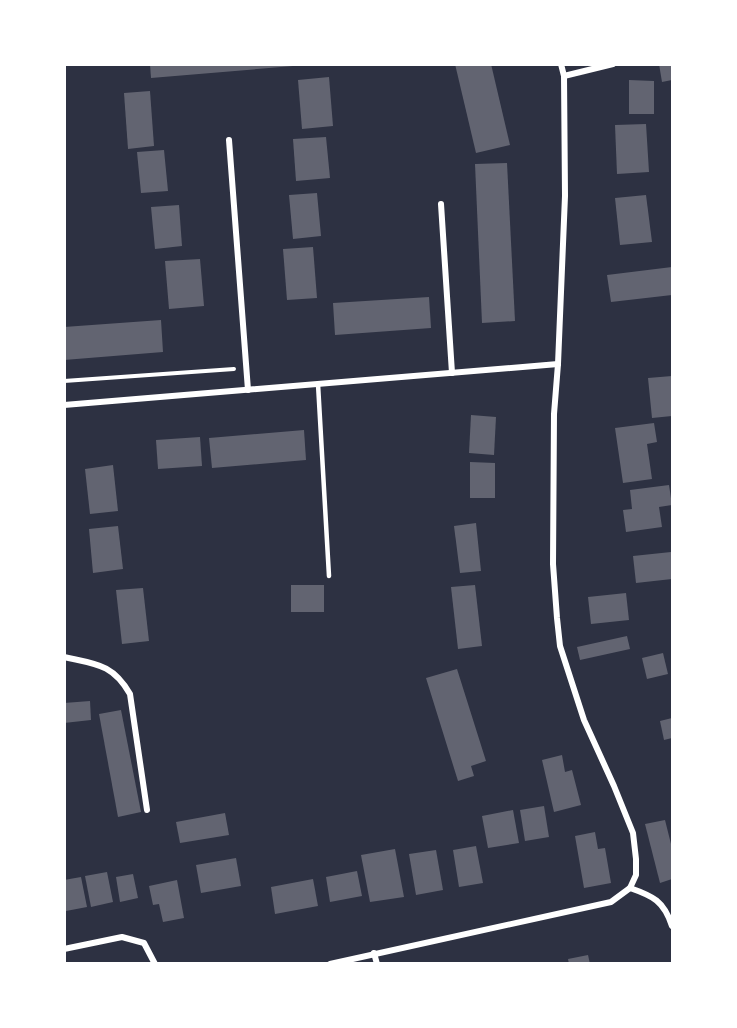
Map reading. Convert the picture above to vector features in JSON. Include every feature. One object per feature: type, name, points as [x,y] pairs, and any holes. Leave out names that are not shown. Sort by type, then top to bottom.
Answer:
[{"type":"street","points":[[330,963],[611,902],[630,888],[636,874],[633,834],[584,720],[560,646],[553,564],[554,414],[566,196],[564,76],[561,64]]},
{"type":"street","points":[[564,76],[613,64]]},
{"type":"street","points":[[229,140],[248,390]]},
{"type":"street","points":[[441,204],[452,373]]},
{"type":"street","points":[[64,405],[558,364]]},
{"type":"street","points":[[64,657],[103,665],[123,683],[130,694],[147,810]]},
{"type":"street","points":[[630,888],[657,899],[668,912],[672,926]]},
{"type":"street","points":[[64,949],[122,937],[144,943],[155,963]]},
{"type":"street","points":[[374,953],[377,963]]},
{"type":"lane","points":[[318,384],[329,576]]},
{"type":"path","points":[[64,381],[246,368]]},
{"type":"building","points":[[150,64],[292,64],[293,66],[151,78]]},
{"type":"building","points":[[455,64],[491,64],[510,145],[476,153]]},
{"type":"building","points":[[659,64],[672,64],[672,80],[662,82]]},
{"type":"building","points":[[329,77],[333,126],[302,129],[298,80]]},
{"type":"building","points":[[629,80],[654,81],[654,114],[629,114]]},
{"type":"building","points":[[150,91],[154,146],[128,149],[124,93]]},
{"type":"building","points":[[646,124],[649,172],[617,174],[615,125]]},
{"type":"building","points":[[326,137],[330,178],[296,181],[293,139]]},
{"type":"building","points":[[164,150],[168,191],[141,193],[137,152]]},
{"type":"building","points":[[507,163],[515,321],[482,323],[475,164]]},
{"type":"building","points":[[317,193],[321,236],[293,239],[289,195]]},
{"type":"building","points":[[646,195],[652,242],[620,245],[615,198]]},
{"type":"building","points":[[179,205],[182,246],[155,249],[151,207]]},
{"type":"building","points":[[313,247],[317,298],[287,300],[283,249]]},
{"type":"building","points":[[200,259],[204,306],[169,309],[165,261]]},
{"type":"building","points":[[672,267],[672,295],[611,302],[607,275]]},
{"type":"building","points":[[429,297],[431,328],[335,335],[333,303]]},
{"type":"building","points":[[161,320],[163,352],[64,360],[64,327]]},
{"type":"building","points":[[672,376],[672,416],[652,418],[648,378]]},
{"type":"building","points":[[471,415],[496,417],[494,455],[469,453]]},
{"type":"building","points":[[654,423],[657,442],[647,444],[652,479],[623,483],[615,428]]},
{"type":"building","points":[[304,430],[306,460],[212,468],[209,438]]},
{"type":"building","points":[[200,437],[202,466],[158,469],[156,440]]},
{"type":"building","points":[[470,462],[495,463],[495,498],[470,498]]},
{"type":"building","points":[[113,465],[118,511],[90,514],[85,469]]},
{"type":"building","points":[[669,485],[672,505],[659,507],[662,527],[626,532],[623,510],[632,509],[630,490]]},
{"type":"building","points":[[476,523],[481,571],[460,573],[454,526]]},
{"type":"building","points":[[118,526],[123,569],[93,573],[89,529]]},
{"type":"building","points":[[671,552],[672,579],[636,583],[633,556]]},
{"type":"building","points":[[291,585],[324,585],[324,612],[291,612]]},
{"type":"building","points":[[475,585],[482,646],[458,649],[451,587]]},
{"type":"building","points":[[143,588],[149,641],[122,644],[116,590]]},
{"type":"building","points":[[626,593],[629,620],[591,624],[588,597]]},
{"type":"building","points":[[627,636],[630,649],[580,660],[577,647]]},
{"type":"building","points":[[663,653],[668,674],[647,679],[642,658]]},
{"type":"building","points":[[457,669],[486,761],[471,766],[474,776],[458,781],[426,678]]},
{"type":"building","points":[[90,701],[91,720],[64,723],[64,703]]},
{"type":"building","points":[[121,710],[141,812],[118,817],[99,714]]},
{"type":"building","points":[[672,718],[672,738],[664,740],[660,721]]},
{"type":"building","points":[[562,755],[565,772],[572,770],[581,805],[554,812],[542,760]]},
{"type":"building","points":[[544,806],[549,837],[525,841],[520,810]]},
{"type":"building","points":[[513,810],[519,843],[488,848],[482,816]]},
{"type":"building","points":[[225,813],[229,835],[180,843],[176,822]]},
{"type":"building","points":[[665,820],[672,848],[672,879],[660,883],[645,824]]},
{"type":"building","points":[[595,832],[598,849],[605,848],[611,883],[584,888],[575,836]]},
{"type":"building","points":[[476,846],[483,883],[459,887],[453,850]]},
{"type":"building","points":[[395,849],[404,897],[370,902],[361,855]]},
{"type":"building","points":[[436,850],[443,890],[416,895],[409,854]]},
{"type":"building","points":[[236,858],[241,886],[201,893],[196,865]]},
{"type":"building","points":[[357,871],[362,896],[330,902],[326,877]]},
{"type":"building","points":[[107,872],[113,902],[91,907],[85,876]]},
{"type":"building","points":[[133,874],[138,898],[120,902],[116,877]]},
{"type":"building","points":[[81,877],[87,907],[66,911],[64,880]]},
{"type":"building","points":[[313,879],[318,906],[275,914],[271,887]]},
{"type":"building","points":[[177,880],[184,918],[163,922],[159,904],[153,905],[149,886]]},
{"type":"building","points":[[588,955],[590,964],[569,964],[568,959]]}]
